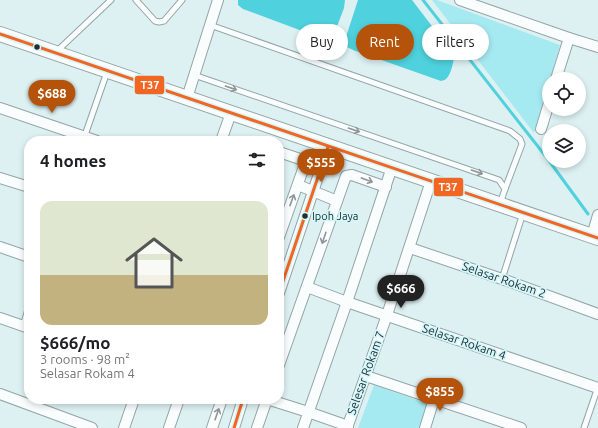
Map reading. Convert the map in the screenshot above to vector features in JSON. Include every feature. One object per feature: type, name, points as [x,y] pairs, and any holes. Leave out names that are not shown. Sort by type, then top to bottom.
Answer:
[{"type":"street","points":[[187,98],[218,0]]},
{"type":"street","points":[[460,0],[598,47]]},
{"type":"street","points":[[0,34],[595,237],[598,218]]},
{"type":"street","points":[[558,72],[569,38]]},
{"type":"street","points":[[0,108],[76,136]]},
{"type":"street","points":[[223,136],[231,113]]},
{"type":"street","points":[[541,129],[545,116]]},
{"type":"street","points":[[284,278],[328,147]]},
{"type":"street","points":[[284,154],[306,161],[284,223]]},
{"type":"street","points":[[303,428],[392,167]]},
{"type":"street","points":[[284,351],[346,176],[352,175],[386,187]]},
{"type":"street","points":[[0,178],[24,185]]},
{"type":"street","name":"Selesar Rokam 7","points":[[347,427],[410,248],[431,181]]},
{"type":"street","points":[[298,185],[337,201]]},
{"type":"street","points":[[0,247],[24,255]]},
{"type":"street","name":"Selasar Rokam 2","points":[[410,248],[502,279],[598,314]]},
{"type":"street","name":"Selasar Rokam 4","points":[[307,287],[598,388]]},
{"type":"street","points":[[0,318],[24,326]]},
{"type":"street","points":[[366,376],[521,428]]},
{"type":"street","points":[[0,394],[24,403]]},
{"type":"street","points":[[425,428],[434,399]]},
{"type":"street","points":[[27,404],[92,428]]},
{"type":"street","points":[[124,428],[132,404]]},
{"type":"street","points":[[169,428],[177,404]]},
{"type":"street","points":[[212,428],[220,404]]},
{"type":"street","points":[[234,428],[241,404]]},
{"type":"street","points":[[257,428],[265,404]]},
{"type":"street","points":[[283,404],[347,427]]},
{"type":"lane","points":[[55,52],[111,0]]},
{"type":"lane","points":[[136,0],[155,21],[159,22],[164,21],[182,0]]},
{"type":"lane","points":[[210,25],[510,131],[520,139],[522,144],[500,205]]},
{"type":"lane","points":[[85,136],[108,70]]},
{"type":"lane","points":[[194,75],[499,180],[505,189]]},
{"type":"lane","points":[[502,279],[523,212]]},
{"type":"lane","points":[[584,428],[598,388]]},
{"type":"shaded area","points":[[238,0],[345,0],[344,8],[338,24],[296,24],[296,29],[243,9],[238,5]]},
{"type":"shaded area","points":[[358,0],[412,0],[430,24],[422,24],[422,60],[453,60],[450,74],[445,80],[441,81],[381,60],[414,60],[414,24],[356,24],[356,51],[348,48],[348,31]]},
{"type":"shaded area","points":[[432,0],[437,0],[560,45],[552,72],[542,72],[542,106],[534,133],[478,60],[489,60],[489,24],[450,24]]},
{"type":"shaded area","points":[[374,385],[428,404],[419,428],[358,428]]},
{"type":"waterway","points":[[423,0],[547,158],[588,214]]},
{"type":"transit line","name":"T37","points":[[0,34],[598,238]]},
{"type":"transit line","name":"T37","points":[[284,278],[328,147]]},
{"type":"transit line","name":"T37","points":[[234,428],[241,404]]},
{"type":"place","name":"Ipoh Jaya","points":[[305,216]]}]
